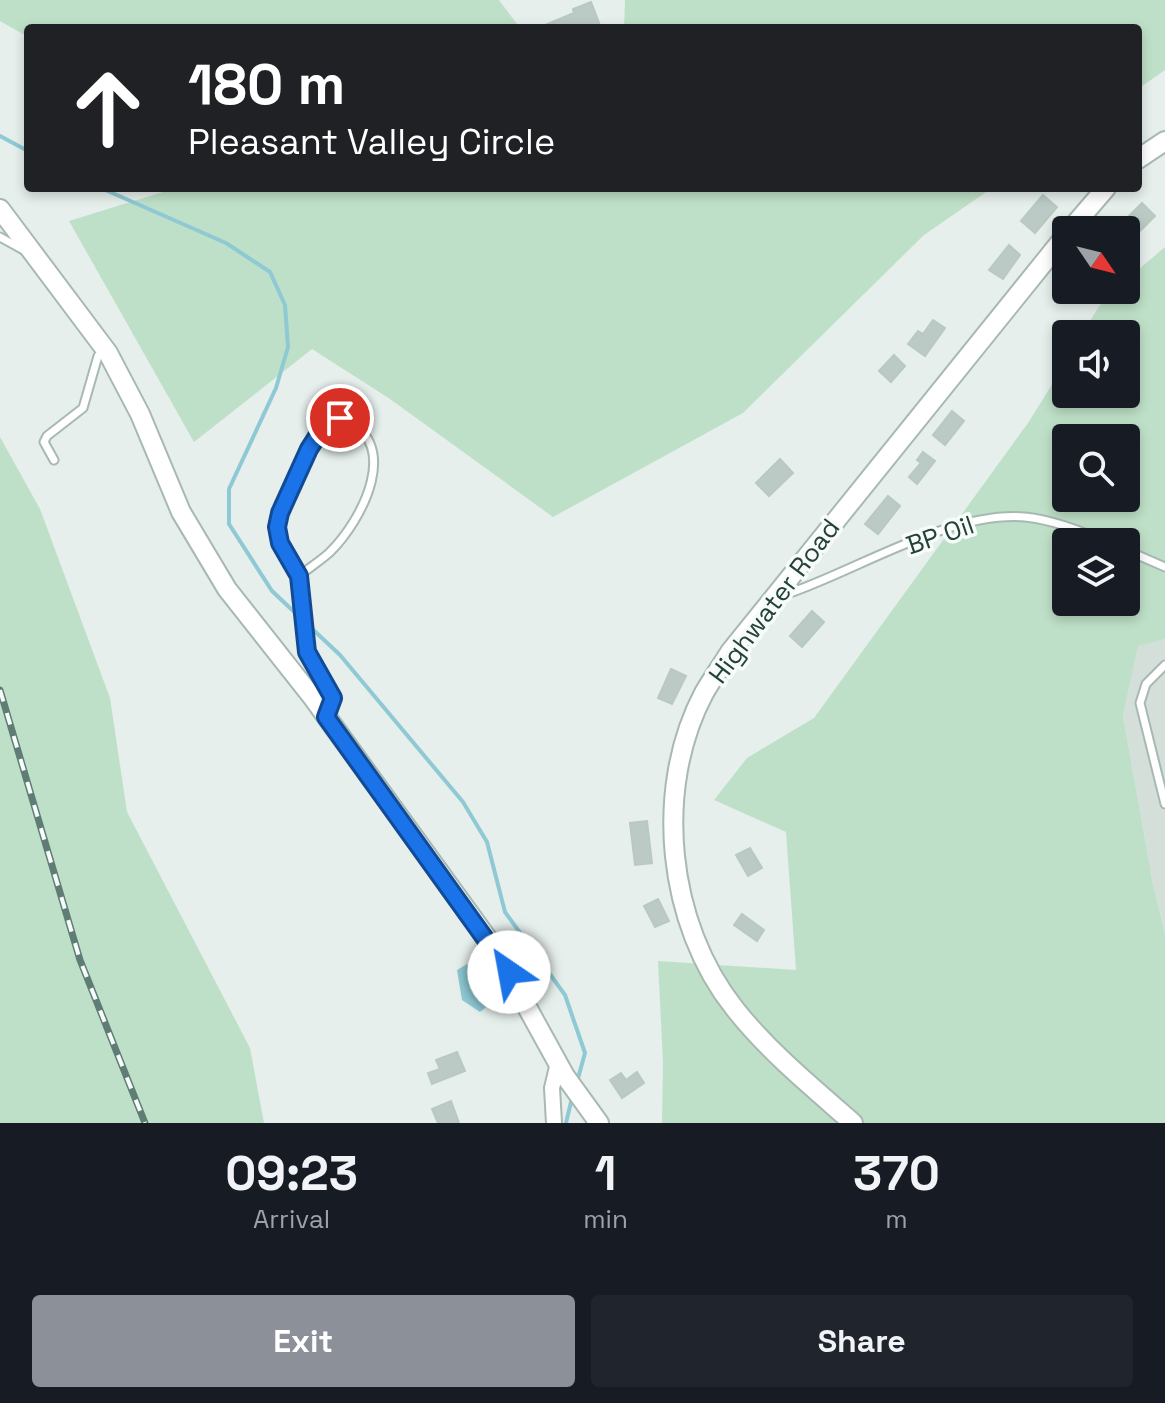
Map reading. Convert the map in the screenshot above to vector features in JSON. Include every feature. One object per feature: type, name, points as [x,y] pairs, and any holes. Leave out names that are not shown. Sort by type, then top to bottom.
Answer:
[{"type":"street","points":[[1142,156],[1165,141]]},
{"type":"street","name":"Highwater Road","points":[[1082,216],[1103,192]]},
{"type":"street","points":[[0,209],[108,353],[191,532],[227,589],[326,717],[495,949],[562,1069],[599,1123]]},
{"type":"street","name":"Highwater Road","points":[[853,1123],[734,1008],[699,944],[683,899],[675,854],[673,818],[679,775],[699,705],[730,652],[1052,252]]},
{"type":"street","points":[[554,1123],[552,1088],[562,1069]]},
{"type":"lane","points":[[0,237],[22,252],[35,253]]},
{"type":"lane","points":[[54,460],[44,442],[47,436],[83,408],[98,356],[108,353]]},
{"type":"lane","points":[[299,576],[331,552],[342,538],[375,470],[374,451],[366,436],[340,418],[327,421],[309,449],[280,513],[280,543],[299,576],[310,661],[333,698],[326,717]]},
{"type":"lane","name":"BP Oil","points":[[779,590],[787,594],[950,529],[990,519],[1023,517],[1053,521],[1071,528]]},
{"type":"lane","points":[[1140,556],[1165,567]]},
{"type":"lane","points":[[1165,665],[1146,684],[1140,703],[1165,804]]},
{"type":"shaded area","points":[[1165,639],[1165,934],[1123,716],[1138,645]]},
{"type":"green space","points":[[0,0],[499,0],[517,24],[24,24],[24,35],[0,21]]},
{"type":"green space","points":[[625,0],[1165,0],[1165,70],[1142,86],[1142,24],[624,24]]},
{"type":"green space","points":[[163,192],[986,192],[924,235],[743,413],[553,517],[390,399],[312,349],[194,442],[69,221]]},
{"type":"green space","points":[[1165,247],[1165,639],[1138,646],[1123,716],[1165,934],[1165,1123],[662,1123],[663,1062],[658,961],[796,970],[786,832],[714,800],[747,758],[814,718],[1028,423],[1052,384],[1052,408],[1140,408],[1140,320],[1091,320],[1101,304],[1140,304],[1140,268]]},
{"type":"green space","points":[[0,437],[40,509],[110,698],[127,812],[250,1048],[264,1123],[0,1123]]},
{"type":"water","points":[[467,964],[488,994],[489,1005],[480,1012],[462,1000],[457,970]]},
{"type":"building","points":[[591,2],[599,24],[548,24],[574,13],[573,9]]},
{"type":"building","points":[[1043,195],[1057,207],[1035,233],[1021,221]]},
{"type":"building","points":[[1142,203],[1155,216],[1140,231],[1140,216],[1129,216]]},
{"type":"building","points":[[1009,245],[1020,255],[1003,279],[989,270]]},
{"type":"building","points":[[933,320],[945,328],[925,356],[908,344],[918,331],[923,334]]},
{"type":"building","points":[[894,355],[905,366],[891,382],[879,371]]},
{"type":"building","points":[[952,411],[964,421],[945,445],[933,435]]},
{"type":"building","points":[[923,452],[935,461],[917,484],[909,477],[921,463],[917,460]]},
{"type":"building","points":[[780,459],[793,473],[769,496],[756,483]]},
{"type":"building","points":[[888,496],[900,506],[878,534],[865,524]]},
{"type":"building","points":[[812,611],[824,622],[802,647],[790,636]]},
{"type":"building","points":[[671,669],[686,676],[672,704],[658,698]]},
{"type":"building","points":[[647,821],[652,863],[635,865],[630,823]]},
{"type":"building","points":[[750,848],[762,868],[748,876],[736,855]]},
{"type":"building","points":[[658,899],[669,921],[655,927],[644,906]]},
{"type":"building","points":[[742,914],[764,930],[757,941],[734,925]]},
{"type":"building","points":[[457,1052],[465,1071],[432,1084],[428,1073],[440,1069],[436,1060]]},
{"type":"building","points":[[637,1072],[644,1083],[622,1098],[610,1080],[621,1073],[626,1080]]},
{"type":"building","points":[[451,1101],[459,1123],[438,1123],[432,1109]]},
{"type":"waterway","points":[[0,136],[24,149]]},
{"type":"waterway","points":[[110,192],[226,243],[270,272],[285,305],[288,347],[276,388],[229,489],[229,524],[272,591],[340,655],[463,802],[487,842],[505,912],[565,995],[585,1053],[577,1082]]},
{"type":"waterway","points":[[566,1123],[572,1098]]},
{"type":"railway","points":[[0,690],[80,960],[145,1123]]},
{"type":"route","points":[[340,418],[327,421],[309,449],[280,513],[277,527],[280,543],[299,576],[307,652],[333,698],[326,717],[509,972]]}]
